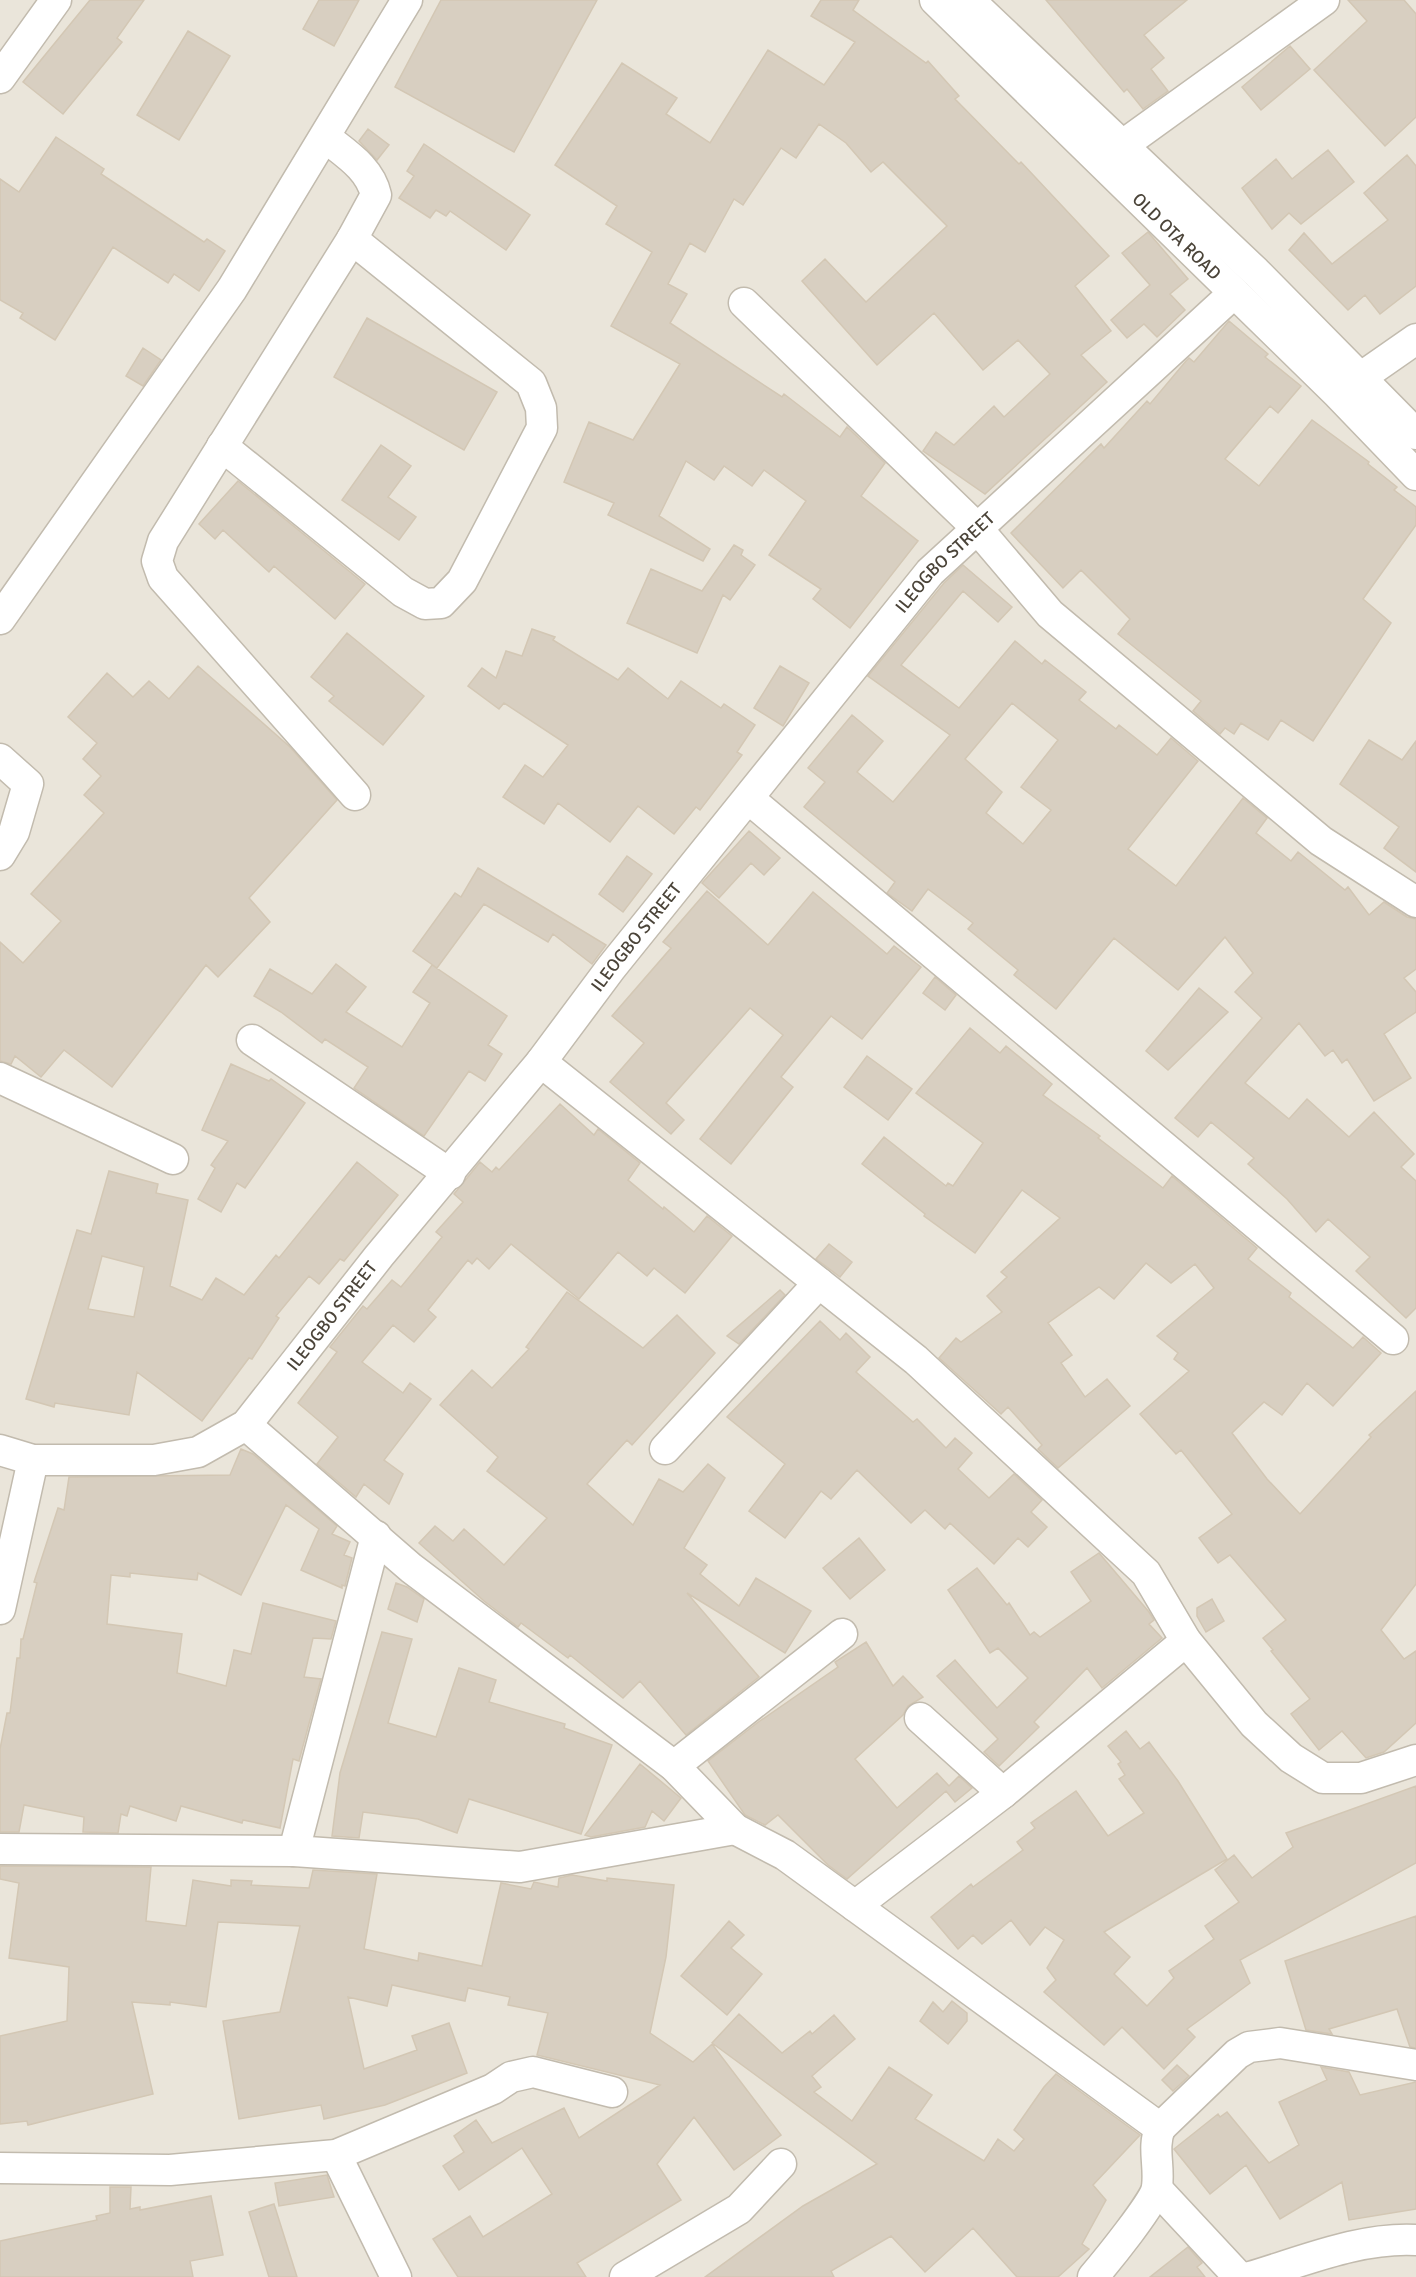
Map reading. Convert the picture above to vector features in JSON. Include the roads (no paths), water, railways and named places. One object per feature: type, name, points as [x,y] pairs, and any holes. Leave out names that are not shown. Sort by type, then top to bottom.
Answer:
[{"type":"street","points":[[0,78],[56,0]]},
{"type":"street","points":[[0,619],[12,579],[232,289],[407,0]]},
{"type":"street","name":"OLD OTA ROAD","points":[[935,0],[1338,394],[1416,476]]},
{"type":"street","name":"OLD OTA ROAD","points":[[969,0],[1256,272],[1416,435]]},
{"type":"street","points":[[1123,145],[1324,0]]},
{"type":"street","points":[[325,137],[362,167],[373,183],[376,195],[164,541],[157,561],[163,578],[355,795]]},
{"type":"street","points":[[222,446],[404,592],[425,604],[441,603],[462,581],[542,428],[542,408],[531,383],[351,239]]},
{"type":"street","name":"ILEOGBO STREET","points":[[0,1450],[33,1460],[154,1460],[198,1452],[246,1425],[379,1256],[450,1174],[541,1062],[611,968],[930,572],[976,527],[1234,293]]},
{"type":"street","points":[[744,303],[976,527],[1050,614],[1321,841],[1416,902]]},
{"type":"street","points":[[1360,378],[1416,339]]},
{"type":"street","points":[[0,759],[28,784],[14,832],[0,855]]},
{"type":"street","points":[[749,799],[1393,1339]]},
{"type":"street","points":[[252,1040],[450,1174]]},
{"type":"street","points":[[541,1062],[916,1360],[1146,1573],[1186,1641],[1254,1724],[1291,1758],[1323,1778],[1361,1778],[1416,1760]]},
{"type":"street","points":[[0,1078],[172,1158]]},
{"type":"street","points":[[665,1449],[819,1283]]},
{"type":"street","points":[[246,1425],[411,1568],[674,1766],[735,1829],[785,1855],[1160,2128]]},
{"type":"street","points":[[0,1610],[33,1460]]},
{"type":"street","points":[[294,1851],[376,1536]]},
{"type":"street","points":[[674,1766],[842,1634]]},
{"type":"street","points":[[855,1906],[1003,1793],[1186,1641]]},
{"type":"street","points":[[920,1718],[1003,1793]]},
{"type":"street","points":[[0,1849],[294,1851],[520,1867],[735,1829]]},
{"type":"street","points":[[1093,2277],[1122,2243],[1157,2189],[1155,2142],[1160,2128],[1237,2054],[1249,2047],[1266,2043],[1338,2051],[1416,2065]]},
{"type":"street","points":[[0,2168],[170,2170],[336,2155],[493,2089],[511,2078],[533,2072],[612,2092]]},
{"type":"street","points":[[336,2155],[396,2277]]},
{"type":"street","points":[[625,2277],[739,2209],[781,2164]]},
{"type":"street","points":[[1157,2189],[1239,2277]]},
{"type":"street","points":[[1250,2277],[1362,2244],[1394,2239],[1416,2240]]}]
